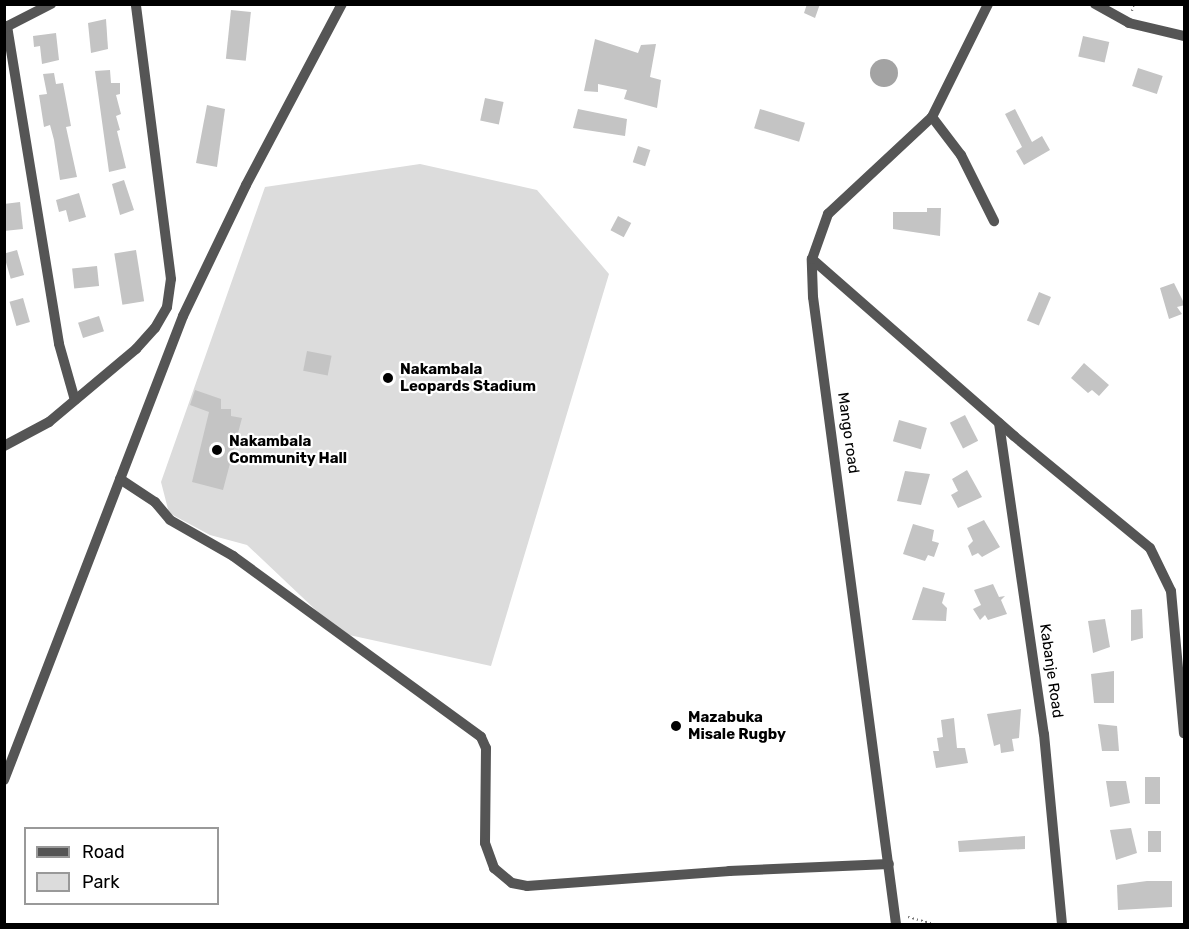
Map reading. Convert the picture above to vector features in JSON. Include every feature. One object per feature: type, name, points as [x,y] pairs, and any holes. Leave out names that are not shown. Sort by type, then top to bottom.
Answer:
[{"type":"street","points":[[51,4],[40,7],[6,27],[59,345],[75,400]]},
{"type":"street","points":[[4,446],[41,426],[136,349],[155,328],[167,307],[171,279],[136,4]]},
{"type":"street","points":[[4,780],[183,316],[246,185],[342,4]]},
{"type":"street","name":"Mango road","points":[[896,919],[813,297],[812,259],[828,214],[932,117],[988,4]]},
{"type":"street","points":[[1095,4],[1129,23],[1185,36]]},
{"type":"street","points":[[932,117],[961,155],[994,221]]},
{"type":"street","points":[[812,259],[999,423],[1141,539],[1157,557],[1171,591],[1185,733]]},
{"type":"street","points":[[167,307],[183,316]]},
{"type":"street","name":"Kabanje Road","points":[[999,423],[1044,734],[1062,924]]},
{"type":"street","points":[[120,479],[155,502],[170,520],[233,556],[481,737],[486,748],[485,843],[494,868],[512,883],[527,886],[729,871],[890,864]]},
{"type":"path","points":[[896,919],[934,924]]},
{"type":"green space","name":"Nakambala Leopards Stadium","points":[[420,164],[537,190],[609,274],[491,666],[340,633],[247,545],[210,535],[169,513],[161,482],[265,187]]},
{"type":"shaded area","points":[[884,59],[894,63],[898,73],[894,83],[884,87],[874,83],[870,73],[874,63]]},
{"type":"building","points":[[807,4],[820,4],[815,18],[804,13]]},
{"type":"building","points":[[231,10],[251,12],[246,61],[226,59]]},
{"type":"building","points":[[106,19],[108,49],[91,53],[88,23]]},
{"type":"building","points":[[56,33],[59,60],[42,64],[40,46],[34,47],[33,36]]},
{"type":"building","points":[[1083,36],[1109,42],[1105,63],[1078,56]]},
{"type":"building","points":[[595,39],[638,53],[641,45],[656,44],[650,77],[661,80],[657,108],[624,99],[627,90],[598,84],[598,92],[584,91]]},
{"type":"building","points":[[1138,68],[1163,76],[1157,94],[1132,86]]},
{"type":"building","points":[[110,70],[111,83],[120,83],[120,94],[116,95],[121,114],[116,116],[120,130],[117,131],[126,168],[109,172],[95,71]]},
{"type":"building","points":[[54,73],[56,84],[63,83],[71,126],[66,127],[77,177],[60,180],[54,140],[50,125],[44,127],[39,95],[47,94],[43,74]]},
{"type":"building","points":[[485,98],[504,102],[499,124],[480,120]]},
{"type":"building","points":[[207,105],[225,109],[217,167],[196,163]]},
{"type":"building","points":[[578,109],[627,119],[625,136],[573,128]]},
{"type":"building","points":[[760,109],[805,123],[799,142],[754,128]]},
{"type":"building","points":[[1015,109],[1032,142],[1042,136],[1050,150],[1024,165],[1016,151],[1022,147],[1005,114]]},
{"type":"building","points":[[638,146],[650,150],[645,166],[633,162]]},
{"type":"building","points":[[124,180],[134,210],[120,215],[112,184]]},
{"type":"building","points":[[79,193],[86,217],[69,222],[66,210],[59,212],[56,200]]},
{"type":"building","points":[[20,202],[23,229],[4,231],[4,204]]},
{"type":"building","points":[[927,208],[941,208],[940,236],[893,229],[893,212],[927,212]]},
{"type":"building","points":[[618,216],[631,223],[624,237],[610,230]]},
{"type":"building","points":[[17,250],[24,275],[11,279],[4,254]]},
{"type":"building","points":[[136,250],[144,301],[122,305],[114,253]]},
{"type":"building","points":[[97,266],[99,286],[74,289],[72,269]]},
{"type":"building","points":[[1174,283],[1185,305],[1177,307],[1182,314],[1169,319],[1160,288]]},
{"type":"building","points":[[1039,292],[1051,297],[1039,326],[1027,321]]},
{"type":"building","points":[[23,298],[30,322],[16,326],[10,302]]},
{"type":"building","points":[[99,316],[104,331],[83,338],[78,323]]},
{"type":"building","points":[[307,351],[332,356],[328,375],[303,371]]},
{"type":"building","points":[[1084,363],[1109,385],[1099,396],[1092,390],[1088,393],[1071,378]]},
{"type":"building","name":"Nakambala Community Hall","points":[[195,390],[221,399],[221,409],[231,409],[231,416],[242,418],[223,490],[192,482],[209,412],[190,405]]},
{"type":"building","points":[[965,415],[978,441],[963,449],[950,423]]},
{"type":"building","points":[[899,420],[927,428],[921,449],[893,441]]},
{"type":"building","points":[[967,470],[982,497],[958,508],[951,495],[958,491],[952,479]]},
{"type":"building","points":[[905,471],[930,474],[921,505],[897,501]]},
{"type":"building","points":[[984,520],[1000,547],[982,557],[978,553],[972,556],[968,546],[973,541],[967,528]]},
{"type":"building","points":[[913,524],[934,530],[932,541],[939,543],[934,557],[928,555],[925,561],[903,554]]},
{"type":"building","points":[[993,584],[999,597],[1005,596],[1001,600],[1007,614],[988,620],[985,615],[980,620],[973,609],[981,605],[974,590]]},
{"type":"building","points":[[923,587],[945,593],[942,603],[947,608],[946,621],[912,620]]},
{"type":"building","points":[[1142,609],[1143,638],[1131,641],[1131,610]]},
{"type":"building","points":[[1105,619],[1110,647],[1093,653],[1088,621]]},
{"type":"building","points":[[1114,671],[1114,703],[1094,703],[1091,674]]},
{"type":"building","points":[[1021,709],[1019,738],[1012,739],[1014,751],[1001,753],[1000,744],[994,746],[987,714]]},
{"type":"building","points":[[954,718],[957,748],[965,748],[968,763],[936,768],[933,751],[939,751],[937,738],[943,737],[941,720]]},
{"type":"building","points":[[1098,724],[1117,726],[1119,751],[1102,751]]},
{"type":"building","points":[[1145,777],[1160,777],[1160,804],[1145,804]]},
{"type":"building","points":[[1106,781],[1126,781],[1130,803],[1110,807]]},
{"type":"building","points":[[1131,828],[1137,853],[1116,860],[1110,830]]},
{"type":"building","points":[[1148,831],[1161,831],[1161,852],[1148,852]]},
{"type":"building","points":[[1025,836],[1025,849],[959,852],[958,841]]},
{"type":"building","points":[[1147,881],[1172,881],[1172,907],[1118,910],[1117,885]]},
{"type":"place","name":"Nakambala Leopards Stadium","points":[[388,378]]},
{"type":"place","name":"Nakambala Community Hall","points":[[217,450]]},
{"type":"place","name":"Mazabuka Misale Rugby","points":[[676,726]]}]
